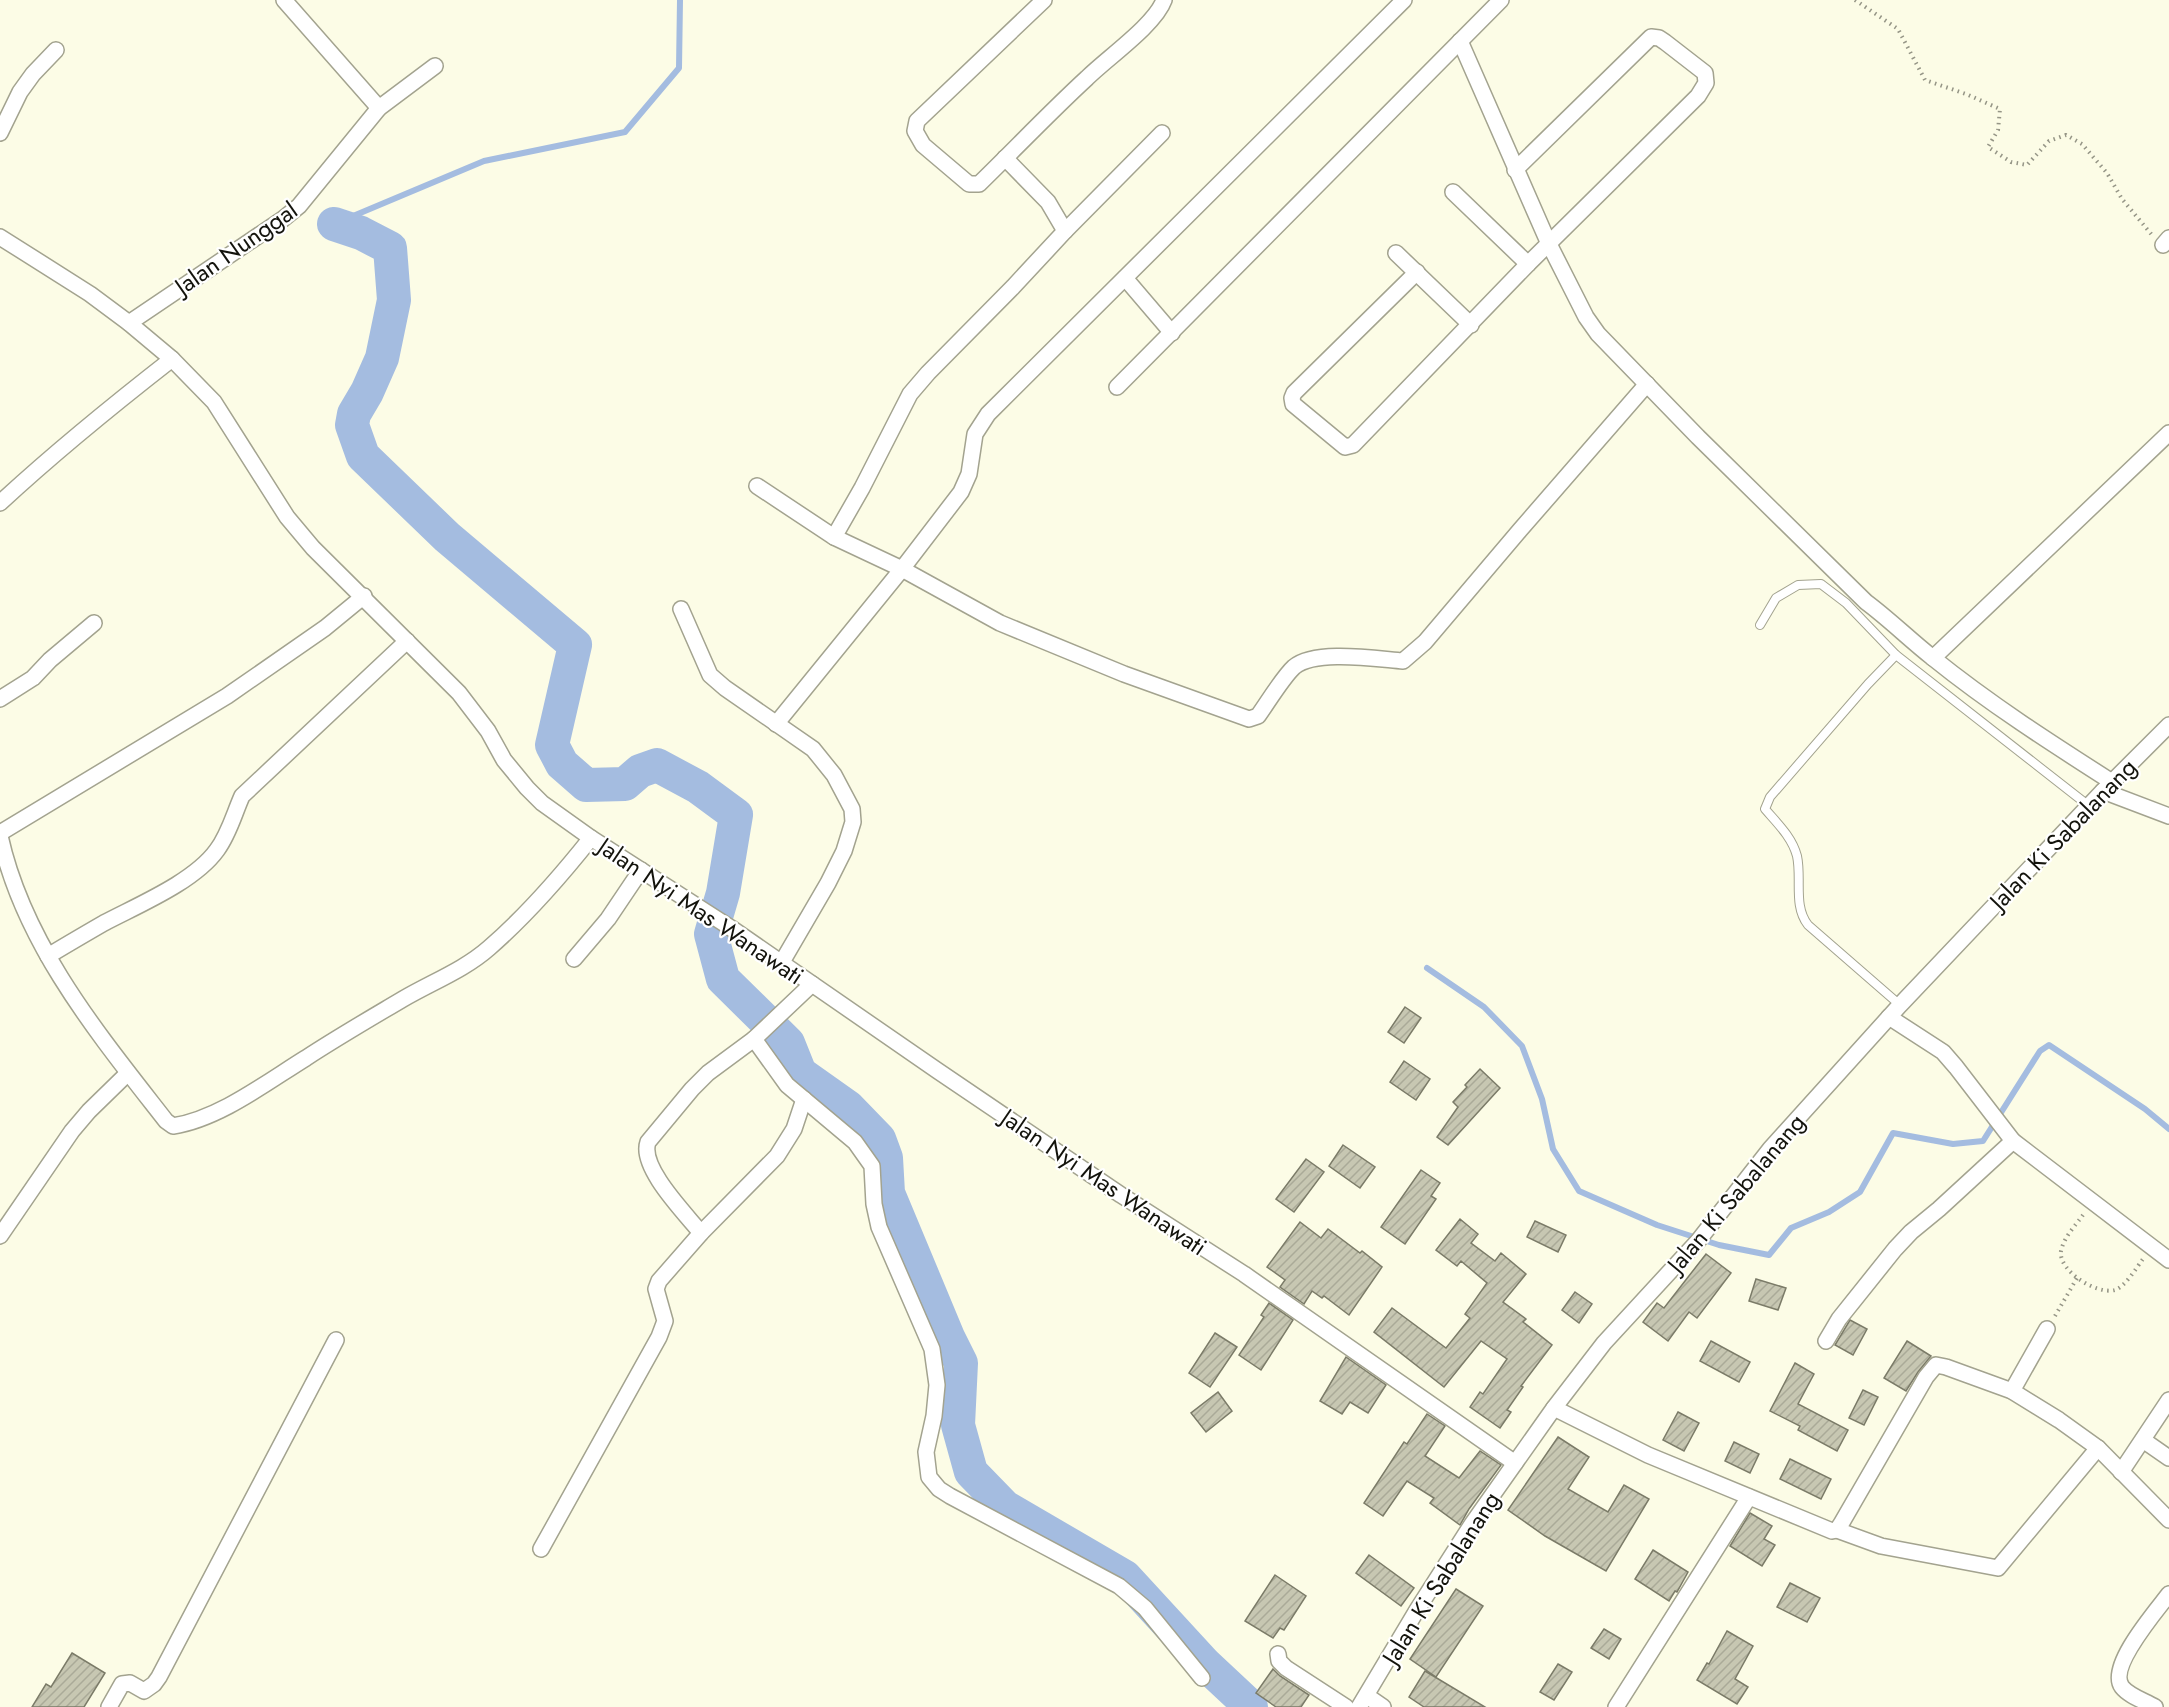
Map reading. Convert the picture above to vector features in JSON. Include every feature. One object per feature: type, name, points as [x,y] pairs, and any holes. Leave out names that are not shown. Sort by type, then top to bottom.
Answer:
[{"type":"street","points":[[284,0],[379,108]]},
{"type":"street","points":[[1044,0],[917,121],[915,131],[923,145],[969,184],[979,184],[1087,77],[1151,20],[1164,0]]},
{"type":"street","points":[[776,724],[902,569],[961,492],[969,474],[975,434],[988,414],[1404,0]]},
{"type":"street","points":[[1117,387],[1500,0]]},
{"type":"street","points":[[1417,272],[1294,393],[1293,404],[1342,445],[1351,447],[1528,264],[1698,96],[1706,83],[1705,73],[1659,38],[1651,37],[1515,170]]},
{"type":"street","points":[[1460,41],[1515,170],[1586,317],[1598,334],[1698,437],[1866,602],[1894,623],[1933,658],[2107,786],[2169,816]]},
{"type":"street","points":[[0,134],[20,92],[33,74],[56,50]]},
{"type":"street","name":"Jalan Nunggal","points":[[129,323],[299,206],[379,108],[435,66]]},
{"type":"street","points":[[834,537],[910,394],[1162,133]]},
{"type":"street","points":[[1005,158],[1048,202],[1065,231]]},
{"type":"street","points":[[1453,192],[1528,264]]},
{"type":"street","name":"Jalan Nyi Mas Wanawati","points":[[0,237],[90,294],[129,323],[172,359],[214,402],[287,517],[313,548],[364,596],[459,693],[488,732],[504,760],[543,803],[782,962],[1111,1189],[1244,1274],[1515,1463]]},
{"type":"street","points":[[1396,253],[1471,325]]},
{"type":"street","points":[[1125,278],[1172,333]]},
{"type":"street","points":[[0,503],[101,414],[172,359]]},
{"type":"street","points":[[757,486],[834,537],[902,569],[1000,623],[1124,674],[1249,719],[1258,716],[1295,666],[1315,659],[1345,655],[1403,661],[1425,642],[1647,384]]},
{"type":"street","points":[[1933,658],[2169,433]]},
{"type":"street","points":[[364,596],[324,628],[227,696],[0,834],[6,862],[29,919],[48,956],[77,1004],[166,1121],[173,1126],[182,1125],[220,1110],[406,997],[461,968],[487,949],[522,917],[562,875],[591,837]]},
{"type":"street","points":[[681,609],[710,675],[724,688],[813,749],[834,775],[852,809],[853,822],[844,850],[828,883],[782,962]]},
{"type":"street","points":[[0,699],[33,678],[50,660],[94,623]]},
{"type":"street","points":[[48,956],[164,892],[198,868],[216,851],[230,827],[243,796],[407,641]]},
{"type":"street","name":"Jalan Ki Sabalanang","points":[[1363,1701],[1417,1610],[1466,1534],[1554,1408],[1604,1343],[1700,1238],[1770,1149],[1889,1017],[2107,786],[2169,724]]},
{"type":"street","points":[[574,959],[608,919],[641,870]]},
{"type":"street","points":[[701,1233],[652,1171],[645,1149],[648,1142],[708,1073],[757,1036],[812,984]]},
{"type":"street","points":[[1889,1017],[1943,1052],[2013,1141],[2169,1260]]},
{"type":"street","points":[[757,1036],[776,1072],[855,1142],[872,1166],[874,1204],[879,1227],[932,1349],[937,1385],[934,1416],[926,1452],[929,1477],[950,1497],[1119,1586],[1145,1608],[1202,1678]]},
{"type":"street","points":[[0,1235],[72,1131],[128,1072]]},
{"type":"street","points":[[541,1549],[659,1337],[665,1321],[656,1289],[659,1281],[701,1233],[777,1156],[794,1129],[804,1099]]},
{"type":"street","points":[[1826,1341],[1839,1319],[1895,1249],[2013,1141]]},
{"type":"street","points":[[2012,1390],[2047,1329]]},
{"type":"street","points":[[109,1707],[122,1684],[130,1683],[144,1691],[154,1684],[336,1340]]},
{"type":"street","points":[[1837,1530],[1926,1377],[1936,1365],[1946,1366],[2012,1390],[2059,1420],[2098,1448],[2169,1520]]},
{"type":"street","points":[[2121,1472],[2169,1400]]},
{"type":"street","points":[[1554,1408],[1648,1455],[1832,1531],[1837,1530],[1881,1546],[1998,1568],[2098,1448]]},
{"type":"street","points":[[2143,1440],[2169,1458]]},
{"type":"street","points":[[1616,1707],[1749,1497]]},
{"type":"street","points":[[2154,1707],[2124,1689],[2119,1681],[2120,1670],[2134,1641],[2169,1593]]},
{"type":"street","points":[[1278,1654],[1279,1661],[1286,1668],[1346,1707]]},
{"type":"street","points":[[1363,1701],[1383,1707]]},
{"type":"lane","points":[[1760,625],[1776,598],[1798,585],[1821,584],[1846,603],[1896,655],[2089,806]]},
{"type":"lane","points":[[1896,655],[1770,797],[1765,809],[1789,839],[1797,856],[1800,915],[1808,925],[1900,1005]]},
{"type":"path","points":[[1856,0],[1898,29],[1925,80],[2000,109],[1998,130],[1988,147],[2010,162],[2026,165],[2049,141],[2066,135],[2082,144],[2107,173],[2122,199],[2157,242],[2166,241]]},
{"type":"path","points":[[2092,1203],[2067,1237],[2061,1250],[2064,1265],[2077,1278],[2096,1288],[2114,1290],[2120,1287],[2153,1247]]},
{"type":"path","points":[[2047,1329],[2077,1278]]},
{"type":"building","points":[[1405,1007],[1421,1018],[1404,1043],[1388,1032]]},
{"type":"building","points":[[1404,1061],[1430,1079],[1416,1100],[1390,1082]]},
{"type":"building","points":[[1480,1069],[1500,1088],[1448,1145],[1437,1137],[1458,1107],[1453,1102]]},
{"type":"building","points":[[1343,1145],[1375,1167],[1360,1188],[1329,1166]]},
{"type":"building","points":[[1306,1159],[1324,1172],[1294,1212],[1276,1199]]},
{"type":"building","points":[[1421,1170],[1440,1183],[1431,1196],[1436,1199],[1405,1244],[1381,1227]]},
{"type":"building","points":[[1460,1219],[1478,1234],[1471,1243],[1495,1261],[1501,1253],[1526,1274],[1503,1302],[1526,1319],[1523,1322],[1552,1345],[1521,1386],[1523,1387],[1507,1410],[1511,1412],[1500,1428],[1470,1407],[1480,1392],[1483,1394],[1507,1359],[1481,1341],[1444,1387],[1374,1332],[1392,1308],[1446,1348],[1470,1318],[1465,1314],[1487,1283],[1461,1261],[1457,1266],[1436,1250]]},
{"type":"building","points":[[1535,1221],[1566,1235],[1558,1252],[1527,1237]]},
{"type":"building","points":[[1300,1222],[1321,1238],[1328,1229],[1382,1267],[1349,1315],[1324,1296],[1322,1298],[1312,1291],[1304,1304],[1280,1287],[1285,1280],[1267,1267]]},
{"type":"building","points":[[1706,1254],[1731,1273],[1697,1318],[1689,1312],[1668,1341],[1643,1322],[1657,1303],[1664,1308]]},
{"type":"building","points":[[1756,1279],[1786,1288],[1778,1310],[1749,1301]]},
{"type":"building","points":[[1575,1292],[1592,1304],[1579,1323],[1562,1310]]},
{"type":"building","points":[[1269,1303],[1293,1320],[1261,1370],[1239,1355],[1264,1317],[1261,1315]]},
{"type":"building","points":[[1850,1320],[1867,1329],[1853,1355],[1835,1345]]},
{"type":"building","points":[[1215,1333],[1237,1347],[1210,1387],[1189,1373]]},
{"type":"building","points":[[1711,1341],[1750,1362],[1739,1382],[1700,1361]]},
{"type":"building","points":[[1907,1341],[1931,1356],[1906,1391],[1884,1378]]},
{"type":"building","points":[[1346,1357],[1386,1385],[1368,1413],[1350,1402],[1342,1414],[1320,1401]]},
{"type":"building","points":[[1795,1363],[1814,1374],[1798,1404],[1848,1430],[1837,1451],[1798,1430],[1800,1426],[1770,1411]]},
{"type":"building","points":[[1863,1390],[1878,1397],[1864,1425],[1849,1418]]},
{"type":"building","points":[[1218,1392],[1232,1411],[1206,1432],[1191,1413]]},
{"type":"building","points":[[1678,1412],[1699,1423],[1684,1451],[1663,1440]]},
{"type":"building","points":[[1427,1414],[1445,1426],[1425,1456],[1459,1478],[1480,1451],[1501,1465],[1460,1525],[1430,1503],[1434,1498],[1407,1481],[1383,1516],[1364,1503],[1404,1442],[1407,1444]]},
{"type":"building","points":[[1558,1437],[1589,1457],[1568,1489],[1608,1512],[1624,1485],[1649,1499],[1606,1571],[1545,1536],[1508,1510]]},
{"type":"building","points":[[1734,1442],[1759,1454],[1750,1473],[1725,1461]]},
{"type":"building","points":[[1790,1459],[1831,1479],[1821,1499],[1780,1479]]},
{"type":"building","points":[[1750,1513],[1772,1526],[1764,1539],[1775,1545],[1762,1566],[1730,1546]]},
{"type":"building","points":[[1653,1550],[1688,1572],[1669,1601],[1635,1579]]},
{"type":"building","points":[[1369,1555],[1414,1588],[1401,1606],[1356,1573]]},
{"type":"building","points":[[1275,1575],[1306,1596],[1284,1630],[1280,1628],[1273,1638],[1245,1621]]},
{"type":"building","points":[[1790,1583],[1820,1598],[1807,1622],[1777,1607]]},
{"type":"building","points":[[1456,1589],[1483,1606],[1436,1677],[1410,1659]]},
{"type":"building","points":[[1604,1629],[1621,1639],[1609,1659],[1591,1648]]},
{"type":"building","points":[[1727,1631],[1753,1646],[1735,1679],[1748,1687],[1737,1704],[1697,1680],[1707,1663],[1709,1664]]},
{"type":"building","points":[[72,1653],[105,1673],[84,1707],[32,1707],[46,1684],[51,1687]]},
{"type":"building","points":[[1558,1664],[1572,1672],[1554,1700],[1540,1692]]},
{"type":"building","points":[[1273,1669],[1309,1695],[1301,1707],[1276,1707],[1256,1693]]},
{"type":"building","points":[[1425,1671],[1485,1707],[1424,1707],[1409,1697]]},
{"type":"waterway","points":[[334,224],[484,161],[625,132],[679,68],[680,0]]},
{"type":"waterway","points":[[334,224],[361,233],[390,248],[394,300],[382,358],[354,414],[352,425],[363,456],[447,537],[575,645],[552,745],[562,764],[586,785],[625,784],[640,771],[657,765],[698,787],[736,815],[723,893],[711,934],[723,979],[788,1043],[800,1073],[848,1107],[879,1139],[886,1158],[888,1193],[961,1363],[958,1425],[971,1472],[1005,1507],[1125,1577],[1205,1664],[1251,1707]]},
{"type":"waterway","points":[[1427,968],[1484,1007],[1522,1046],[1542,1099],[1553,1149],[1579,1191],[1657,1225],[1719,1245],[1769,1255],[1791,1228],[1829,1212],[1860,1192],[1893,1133],[1953,1144],[1983,1141],[2040,1051],[2049,1045],[2145,1109],[2169,1129]]}]
